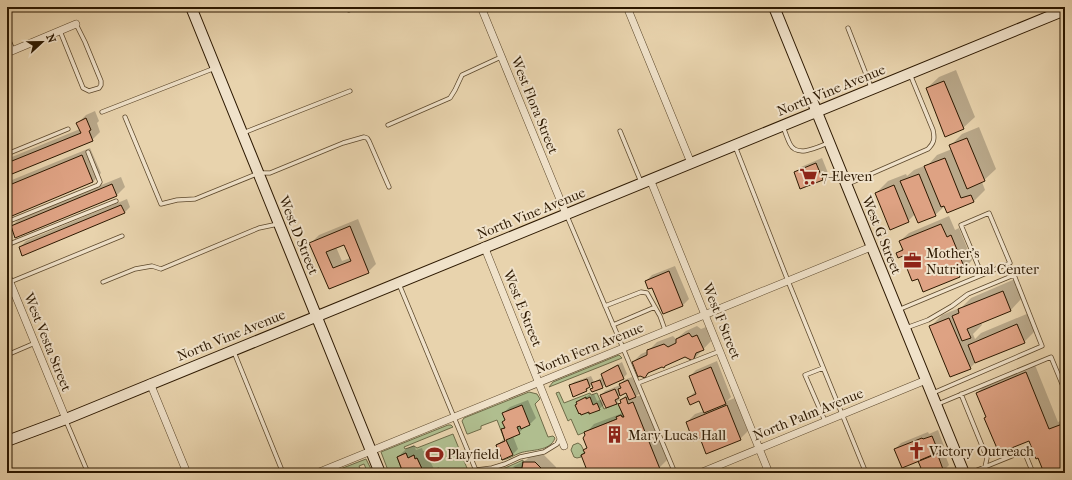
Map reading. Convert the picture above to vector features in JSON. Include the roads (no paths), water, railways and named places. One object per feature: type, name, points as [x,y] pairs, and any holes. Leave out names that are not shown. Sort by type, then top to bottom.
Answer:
[{"type":"street","name":"West D Street","points":[[191,7],[380,473]]},
{"type":"street","name":"West Flora Street","points":[[481,7],[566,214]]},
{"type":"street","points":[[627,7],[690,163]]},
{"type":"street","name":"West G Street","points":[[774,7],[964,473]]},
{"type":"street","name":"North Vine Avenue","points":[[7,441],[66,419],[484,246],[566,214],[734,144],[1065,10]]},
{"type":"street","points":[[10,51],[76,24]]},
{"type":"street","name":"West F Street","points":[[646,181],[706,314],[769,473]]},
{"type":"street","name":"West E Street","points":[[484,246],[564,446]]},
{"type":"street","name":"North Fern Avenue","points":[[316,473],[871,247]]},
{"type":"street","name":"West Vesta Street","points":[[8,279],[66,419]]},
{"type":"street","name":"North Palm Avenue","points":[[700,473],[926,380]]},
{"type":"street","points":[[150,384],[187,473]]},
{"type":"lane","points":[[349,10],[357,7]]},
{"type":"lane","points":[[60,31],[83,88],[89,91],[95,90],[100,87],[102,83],[76,24]]},
{"type":"lane","points":[[848,28],[872,88]]},
{"type":"lane","points":[[7,36],[10,51]]},
{"type":"lane","points":[[388,125],[450,98],[462,75],[501,57]]},
{"type":"lane","points":[[102,112],[216,67]]},
{"type":"lane","points":[[846,185],[928,149],[933,145],[933,130],[909,73]]},
{"type":"lane","points":[[242,133],[350,91]]},
{"type":"lane","points":[[125,117],[161,204],[177,200],[195,199],[259,174],[270,173],[344,143],[364,137],[369,140],[389,187]]},
{"type":"lane","points":[[782,125],[790,145],[794,149],[812,150],[829,142]]},
{"type":"lane","points":[[7,154],[68,129]]},
{"type":"lane","points":[[620,131],[646,181]]},
{"type":"lane","points":[[734,144],[866,473]]},
{"type":"lane","points":[[7,222],[98,185],[100,182],[88,152]]},
{"type":"lane","points":[[7,245],[116,201]]},
{"type":"lane","points":[[897,310],[982,275],[1010,263],[989,213],[961,225],[982,275]]},
{"type":"lane","points":[[566,214],[675,473]]},
{"type":"lane","points":[[103,282],[135,269],[152,266],[161,269],[259,228],[279,224]]},
{"type":"lane","points":[[8,279],[122,236]]},
{"type":"lane","points":[[905,329],[928,320],[952,306],[968,294],[1014,276],[1042,346],[931,394]]},
{"type":"lane","points":[[398,282],[477,471],[505,464],[520,457],[544,452],[557,444],[561,437]]},
{"type":"lane","points":[[605,306],[641,292],[647,293],[656,307],[666,330]]},
{"type":"lane","points":[[613,325],[656,307]]},
{"type":"lane","points":[[7,355],[35,343]]},
{"type":"lane","points":[[233,349],[283,473]]},
{"type":"lane","points":[[638,383],[720,351]]},
{"type":"lane","points":[[936,404],[1051,357],[1065,391]]},
{"type":"lane","points":[[823,368],[806,375],[825,421]]},
{"type":"lane","points":[[961,394],[987,458],[985,467],[987,473]]},
{"type":"lane","points":[[66,419],[88,473]]},
{"type":"lane","points":[[970,473],[1024,451],[1033,473]]},
{"type":"place","name":"7-Eleven","points":[[808,176]]},
{"type":"place","name":"Mother's Nutritional Center","points":[[913,261]]},
{"type":"place","name":"Mary Lucas Hall","points":[[615,435]]},
{"type":"place","name":"Victory Outreach","points":[[916,451]]},
{"type":"place","name":"Playfield","points":[[434,454]]}]
